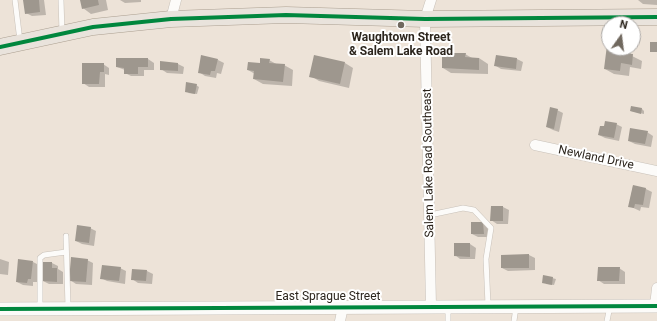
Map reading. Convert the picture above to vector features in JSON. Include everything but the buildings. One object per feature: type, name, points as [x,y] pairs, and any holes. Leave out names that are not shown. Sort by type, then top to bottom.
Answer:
[{"type":"main road","points":[[0,47],[93,27],[171,19],[286,15],[425,19],[657,17]]},
{"type":"street","points":[[171,19],[176,0]]},
{"type":"street","name":"Salem Lake Road Southeast","points":[[430,0],[425,19],[431,306]]},
{"type":"street","name":"Newland Drive","points":[[535,145],[657,171]]},
{"type":"street","points":[[656,306],[657,288]]},
{"type":"street","name":"East Sprague Street","points":[[0,309],[656,306]]},
{"type":"street","points":[[340,321],[343,307]]},
{"type":"lane","points":[[15,0],[20,42]]},
{"type":"lane","points":[[61,0],[62,33]]},
{"type":"lane","points":[[430,215],[463,208],[474,210],[491,228],[486,259],[488,307]]},
{"type":"lane","points":[[66,236],[68,308]]},
{"type":"lane","points":[[40,309],[40,258],[44,255],[66,252]]},
{"type":"lane","points":[[448,306],[448,321]]},
{"type":"lane","points":[[514,321],[517,306]]},
{"type":"lane","points":[[607,321],[610,306]]},
{"type":"cycle path","points":[[0,47],[93,27],[171,19],[286,15],[425,19],[657,17]]},
{"type":"cycle path","points":[[0,309],[657,306]]},
{"type":"place","name":"Waughtown Street & Salem Lake Road","points":[[401,25]]}]
